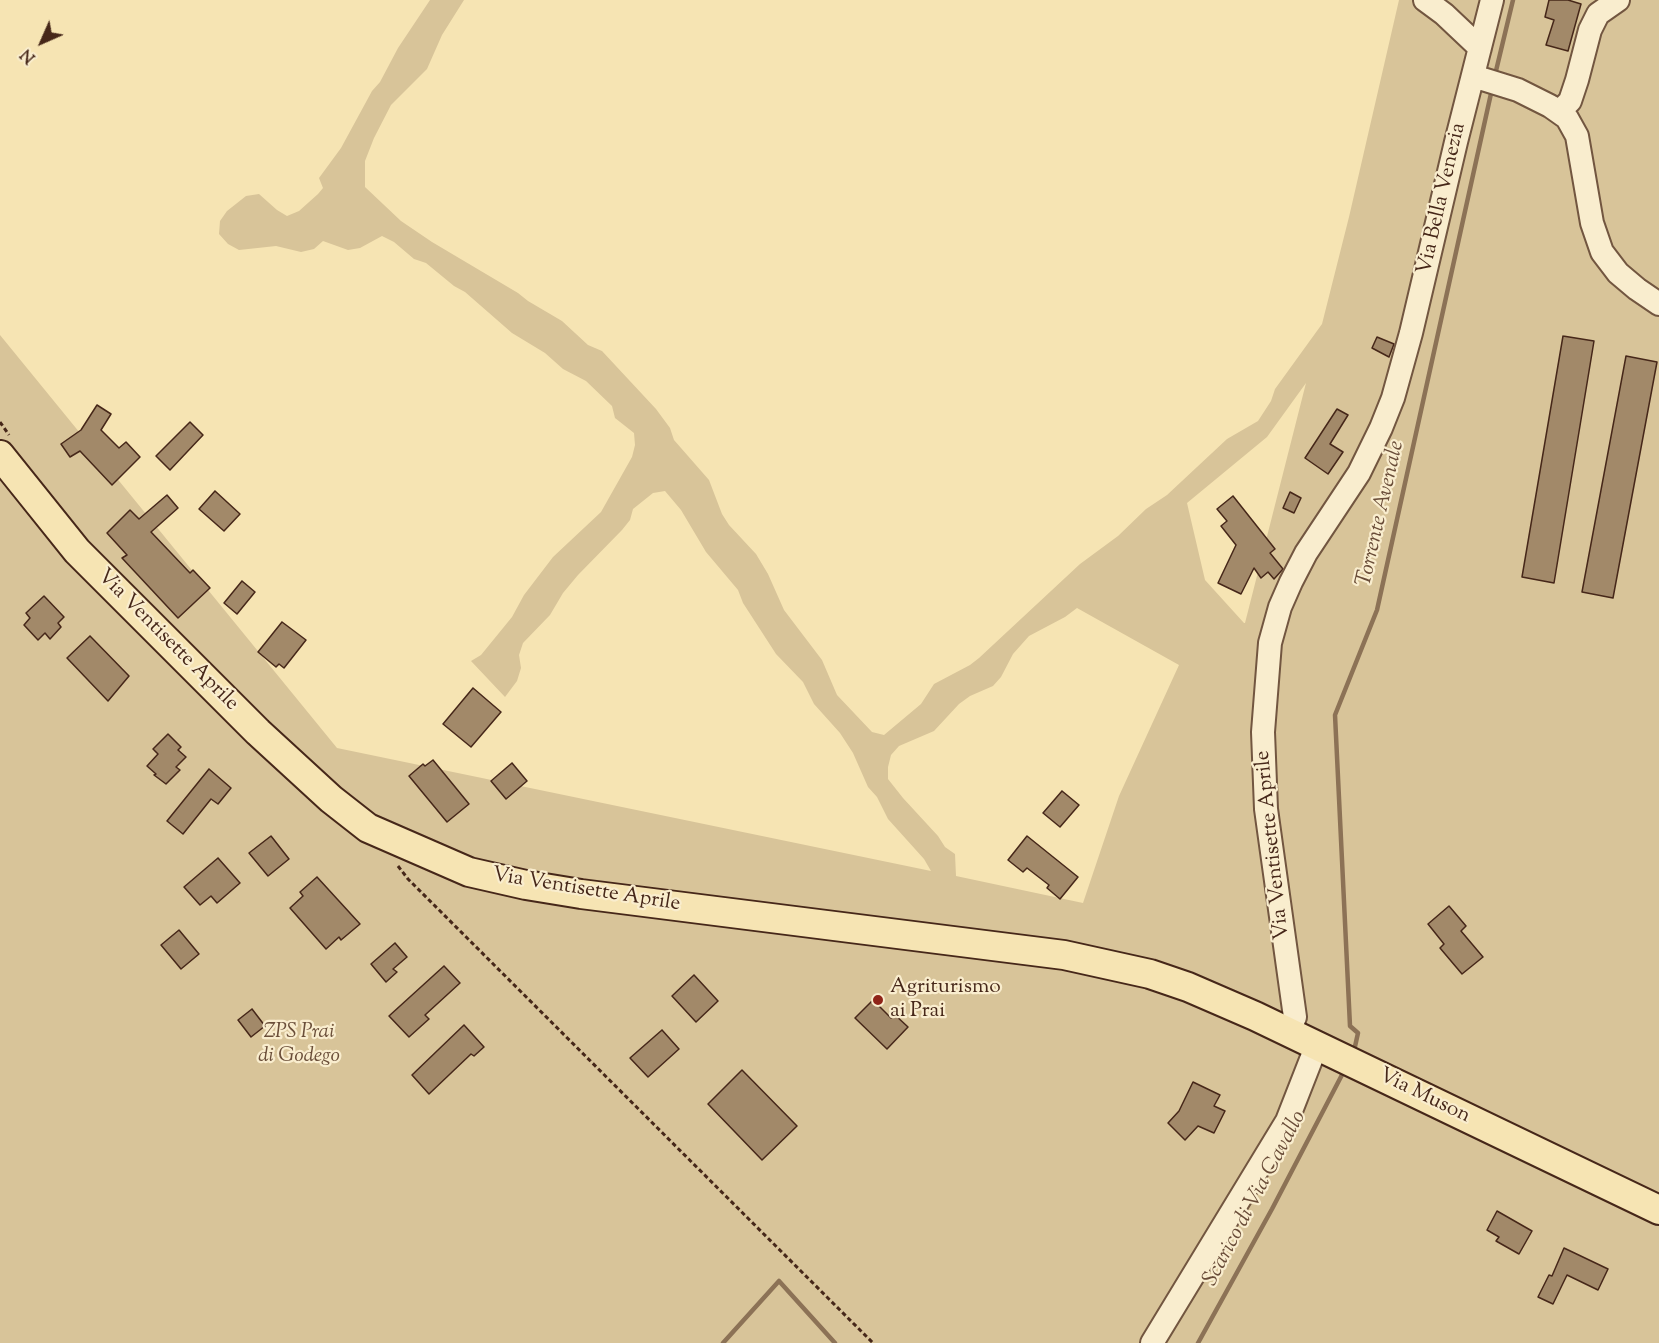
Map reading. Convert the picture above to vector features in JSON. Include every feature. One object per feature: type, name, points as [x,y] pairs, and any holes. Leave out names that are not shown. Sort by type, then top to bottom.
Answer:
[{"type":"main road","name":"Via Ventisette Aprile","points":[[0,455],[77,551],[258,732],[331,799],[368,828],[469,872],[526,885],[581,894],[1064,955],[1150,974],[1188,987]]},
{"type":"main road","name":"Via Muson","points":[[1188,987],[1659,1210]]},
{"type":"street","points":[[1425,0],[1444,14],[1480,48]]},
{"type":"street","name":"Via Bella Venezia","points":[[1393,398],[1412,333],[1453,152],[1487,80],[1480,48],[1492,0]]},
{"type":"street","points":[[1559,112],[1570,101],[1590,30],[1598,14],[1618,0]]},
{"type":"street","points":[[1487,80],[1540,100],[1567,118],[1577,136],[1592,223],[1602,252],[1618,273],[1659,304]]},
{"type":"street","name":"Via Ventisette Aprile","points":[[1288,1033],[1295,1017],[1266,809],[1263,732],[1270,643],[1280,607],[1291,582],[1306,553],[1359,472],[1393,398]]},
{"type":"street","points":[[1152,1343],[1287,1121],[1316,1047]]},
{"type":"path","points":[[395,862],[408,879],[873,1343]]},
{"type":"green space","name":"ZPS Prai di Godego","points":[[430,0],[464,0],[442,35],[427,69],[391,105],[365,161],[365,187],[401,221],[562,321],[588,345],[602,351],[656,409],[670,428],[674,440],[709,480],[722,514],[756,554],[784,610],[822,660],[837,695],[872,732],[884,735],[921,704],[934,684],[979,658],[1080,564],[1118,536],[1146,509],[1167,495],[1227,439],[1258,421],[1271,401],[1275,389],[1322,324],[1399,0],[1659,0],[1659,1343],[0,1343],[0,335],[337,748],[931,871],[924,859],[888,819],[877,797],[868,787],[853,753],[840,733],[814,704],[803,682],[776,654],[743,603],[738,590],[706,552],[681,510],[665,491],[653,493],[633,509],[630,520],[622,530],[578,575],[563,593],[550,615],[523,643],[519,655],[521,668],[517,681],[505,697],[471,661],[481,655],[512,617],[524,595],[553,557],[601,512],[632,457],[635,445],[634,433],[615,418],[612,406],[586,381],[563,369],[545,353],[512,333],[465,292],[426,263],[414,259],[394,242],[382,236],[360,248],[348,250],[323,241],[314,249],[301,252],[276,246],[239,250],[228,244],[219,234],[220,221],[227,211],[246,196],[259,194],[287,216],[299,211],[318,194],[323,188],[319,178],[341,148],[398,48]],"holes":[[[1306,383],[1245,623],[1244,623],[1205,580],[1187,503],[1267,437]],[[1077,608],[1179,665],[1119,796],[1083,903],[956,876],[955,854],[945,847],[888,779],[891,755],[899,746],[934,731],[959,704],[970,696],[993,686],[1001,677],[1013,654],[1029,636]]]},
{"type":"building","points":[[1549,0],[1568,0],[1581,4],[1568,51],[1546,45],[1554,20],[1545,17]]},
{"type":"building","points":[[1563,336],[1594,341],[1554,583],[1522,577]]},
{"type":"building","points":[[1377,337],[1394,344],[1389,357],[1372,348]]},
{"type":"building","points":[[1626,356],[1657,362],[1613,598],[1582,592]]},
{"type":"building","points":[[97,405],[111,414],[101,430],[119,448],[126,442],[140,457],[112,485],[80,451],[70,457],[61,444],[81,430]]},
{"type":"building","points":[[1337,409],[1348,415],[1330,444],[1343,452],[1328,474],[1305,458]]},
{"type":"building","points":[[190,422],[203,435],[170,470],[156,456]]},
{"type":"building","points":[[215,491],[240,514],[224,531],[199,509]]},
{"type":"building","points":[[1290,492],[1301,498],[1294,513],[1283,508]]},
{"type":"building","points":[[167,495],[178,508],[151,532],[190,573],[193,570],[210,588],[178,618],[122,558],[127,555],[107,533],[130,510],[139,519]]},
{"type":"building","points":[[1233,496],[1275,549],[1270,553],[1283,569],[1274,579],[1268,572],[1261,578],[1254,568],[1241,594],[1218,583],[1236,545],[1221,526],[1227,521],[1217,509]]},
{"type":"building","points":[[242,581],[255,592],[237,614],[224,603]]},
{"type":"building","points":[[44,596],[64,617],[58,623],[61,627],[50,639],[45,633],[38,640],[24,625],[30,618],[26,613]]},
{"type":"building","points":[[282,622],[306,640],[284,668],[279,664],[276,667],[258,652]]},
{"type":"building","points":[[90,636],[129,676],[108,701],[67,658]]},
{"type":"building","points":[[473,688],[501,712],[471,747],[443,724]]},
{"type":"building","points":[[168,734],[181,747],[178,750],[186,757],[176,767],[180,770],[166,784],[147,766],[158,754],[153,749]]},
{"type":"building","points":[[433,760],[469,804],[447,822],[409,776],[423,764],[425,766]]},
{"type":"building","points":[[512,763],[527,781],[506,799],[491,781]]},
{"type":"building","points":[[209,769],[231,788],[218,804],[211,799],[183,834],[167,821]]},
{"type":"building","points":[[1062,791],[1079,805],[1060,827],[1043,813]]},
{"type":"building","points":[[271,836],[289,859],[268,876],[249,853]]},
{"type":"building","points":[[1027,836],[1078,877],[1060,899],[1047,888],[1049,885],[1027,868],[1023,872],[1008,860]]},
{"type":"building","points":[[218,858],[240,883],[217,903],[211,896],[200,905],[184,887]]},
{"type":"building","points":[[317,877],[360,924],[341,940],[339,937],[326,949],[290,908],[303,896],[300,892]]},
{"type":"building","points":[[1449,906],[1466,926],[1461,931],[1483,957],[1462,974],[1440,948],[1444,944],[1428,924]]},
{"type":"building","points":[[179,930],[199,954],[181,969],[161,945]]},
{"type":"building","points":[[395,943],[407,957],[393,969],[397,972],[386,982],[371,964]]},
{"type":"building","points":[[444,966],[460,983],[425,1015],[429,1019],[409,1037],[389,1016]]},
{"type":"building","points":[[694,975],[718,1001],[696,1022],[672,996]]},
{"type":"building","points":[[873,1000],[891,1018],[894,1014],[908,1027],[887,1049],[855,1018]]},
{"type":"building","points":[[252,1009],[265,1026],[251,1037],[238,1020]]},
{"type":"building","points":[[464,1025],[484,1047],[474,1056],[471,1054],[429,1094],[412,1075]]},
{"type":"building","points":[[662,1030],[679,1049],[648,1077],[630,1058]]},
{"type":"building","points":[[742,1070],[797,1126],[762,1160],[708,1104]]},
{"type":"building","points":[[1193,1082],[1220,1095],[1214,1106],[1225,1111],[1214,1133],[1198,1126],[1185,1140],[1168,1123],[1179,1111]]},
{"type":"building","points":[[1497,1211],[1532,1231],[1519,1254],[1496,1241],[1499,1237],[1487,1230]]},
{"type":"building","points":[[1564,1248],[1608,1269],[1598,1290],[1567,1275],[1553,1304],[1538,1297],[1549,1275],[1552,1276]]},
{"type":"waterway","name":"Torrente Avenale","points":[[1495,75],[1513,0]]},
{"type":"waterway","name":"Torrente Avenale","points":[[1354,1051],[1358,1033],[1350,1026],[1335,715],[1377,610],[1492,89]]},
{"type":"waterway","name":"Scarico di Via Cavallo","points":[[1198,1343],[1272,1209],[1344,1071]]},
{"type":"waterway","name":"Scarico di Via Cavallo","points":[[723,1343],[779,1281],[835,1343]]},
{"type":"place","name":"Agriturismo ai Prai","points":[[878,1000]]}]
